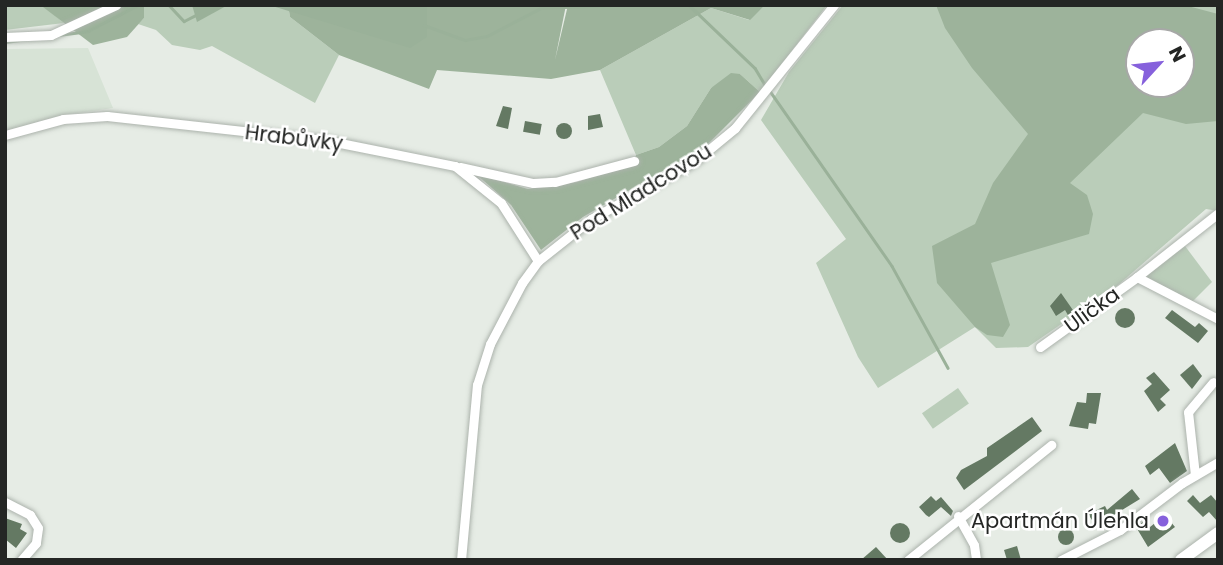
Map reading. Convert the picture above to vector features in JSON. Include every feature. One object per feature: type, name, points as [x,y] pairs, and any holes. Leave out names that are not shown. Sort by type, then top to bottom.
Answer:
[{"type":"street","points":[[5,37],[51,35],[117,5]]},
{"type":"street","name":"Pod Mladcovou","points":[[461,560],[477,385],[507,307],[538,261],[591,219],[716,145],[749,114],[834,5]]},
{"type":"street","name":"Hrabůvky","points":[[5,135],[63,119],[107,116],[325,140],[455,166],[501,203],[538,261]]},
{"type":"street","points":[[455,166],[533,183],[555,182],[634,161]]},
{"type":"street","points":[[1137,277],[1182,237],[1217,214]]},
{"type":"street","name":"Ulička","points":[[1041,347],[1137,277],[1218,319]]},
{"type":"street","points":[[1195,475],[1188,412],[1213,382]]},
{"type":"street","points":[[908,560],[958,516],[1051,445]]},
{"type":"street","points":[[1061,560],[1120,530],[1195,475],[1218,462]]},
{"type":"street","points":[[5,502],[30,515],[38,528],[36,544],[21,560]]},
{"type":"street","points":[[958,516],[974,545],[976,560]]},
{"type":"street","points":[[1183,559],[1218,533]]},
{"type":"shaded area","points":[[5,5],[43,5],[64,23],[5,30]]},
{"type":"shaded area","points":[[144,5],[288,5],[290,17],[339,55],[315,103],[212,46],[200,50],[172,45],[156,30],[138,24],[144,18]]},
{"type":"shaded area","points":[[144,5],[144,18],[127,37],[93,45],[43,7]]},
{"type":"shaded area","points":[[192,5],[228,5],[197,22]]},
{"type":"shaded area","points":[[269,5],[427,5],[427,37],[410,48]]},
{"type":"shaded area","points":[[288,5],[566,5],[555,60],[568,5],[765,5],[750,20],[711,8],[600,70],[551,79],[437,70],[429,89],[339,55],[290,17]]},
{"type":"shaded area","points":[[765,5],[827,5],[760,92],[740,74],[711,88],[687,126],[659,147],[636,155],[600,70],[711,8],[749,20]]},
{"type":"shaded area","points":[[843,5],[1218,5],[1218,211],[1206,209],[1118,285],[1028,347],[996,348],[975,327],[878,388],[858,357],[816,263],[846,239],[761,120],[789,72]]},
{"type":"shaded area","points":[[936,5],[1184,5],[1218,14],[1218,121],[1186,124],[1143,113],[1070,183],[1087,195],[1093,214],[1089,234],[991,263],[1010,325],[1003,337],[987,335],[975,327],[937,283],[932,246],[975,224],[993,183],[1028,134],[972,68],[945,28]]},
{"type":"shaded area","points":[[88,48],[113,108],[64,115],[5,131],[5,49]]},
{"type":"shaded area","points":[[731,73],[740,74],[760,92],[706,146],[583,217],[541,250],[511,205],[476,174],[528,189],[577,182],[634,163],[636,155],[659,147],[687,126],[711,88]]},
{"type":"shaded area","points":[[1182,242],[1212,282],[1192,302],[1145,278]]},
{"type":"shaded area","points":[[958,388],[969,404],[933,429],[922,413]]},
{"type":"building","points":[[503,106],[512,108],[508,129],[496,126]]},
{"type":"building","points":[[600,114],[603,127],[588,130],[588,116]]},
{"type":"building","points":[[525,121],[542,124],[540,135],[523,132]]},
{"type":"building","points":[[564,123],[570,125],[570,137],[564,139],[558,137],[556,131],[558,125]]},
{"type":"building","points":[[1061,293],[1075,313],[1069,317],[1065,310],[1056,316],[1050,306]]},
{"type":"building","points":[[1125,308],[1132,311],[1135,318],[1132,325],[1125,328],[1118,325],[1115,318],[1118,311]]},
{"type":"building","points":[[1172,310],[1195,327],[1199,323],[1208,331],[1198,343],[1165,318]]},
{"type":"building","points":[[1193,364],[1202,376],[1192,389],[1180,375]]},
{"type":"building","points":[[1154,372],[1170,390],[1160,399],[1166,405],[1158,412],[1144,391],[1152,384],[1146,378]]},
{"type":"building","points":[[1087,393],[1101,393],[1096,424],[1089,423],[1088,429],[1069,426],[1077,402],[1086,403]]},
{"type":"building","points":[[1032,417],[1042,431],[964,490],[956,478],[961,470],[987,456],[987,448]]},
{"type":"building","points":[[1175,443],[1187,471],[1170,483],[1159,468],[1150,475],[1145,466]]},
{"type":"building","points":[[1132,489],[1140,499],[1096,526],[1088,514],[1105,506],[1107,510]]},
{"type":"building","points":[[1193,495],[1200,503],[1211,495],[1218,503],[1218,522],[1209,512],[1203,517],[1187,501]]},
{"type":"building","points":[[931,496],[936,501],[941,497],[953,511],[951,516],[941,507],[929,517],[926,515],[919,507]]},
{"type":"building","points":[[1165,515],[1175,527],[1148,547],[1136,527],[1145,520],[1150,527]]},
{"type":"building","points":[[5,518],[22,524],[20,529],[27,533],[16,548],[5,539]]},
{"type":"building","points":[[900,523],[907,526],[910,533],[907,540],[900,543],[893,540],[890,533],[893,526]]},
{"type":"building","points":[[1063,529],[1069,529],[1074,537],[1072,543],[1063,545],[1058,540],[1058,534]]},
{"type":"building","points":[[1017,546],[1021,560],[1007,560],[1004,550]]},
{"type":"building","points":[[876,547],[888,560],[861,560]]},
{"type":"waterway","points":[[5,42],[88,31],[138,5]]},
{"type":"waterway","points":[[169,5],[184,21],[196,15]]},
{"type":"waterway","points":[[424,25],[465,40],[487,36],[541,8],[612,5]]},
{"type":"waterway","points":[[641,5],[648,5]]},
{"type":"waterway","points":[[689,5],[755,68],[766,86]]},
{"type":"waterway","points":[[770,91],[892,266],[948,368]]},
{"type":"place","name":"Apartmán Úlehla","points":[[1163,521]]}]
